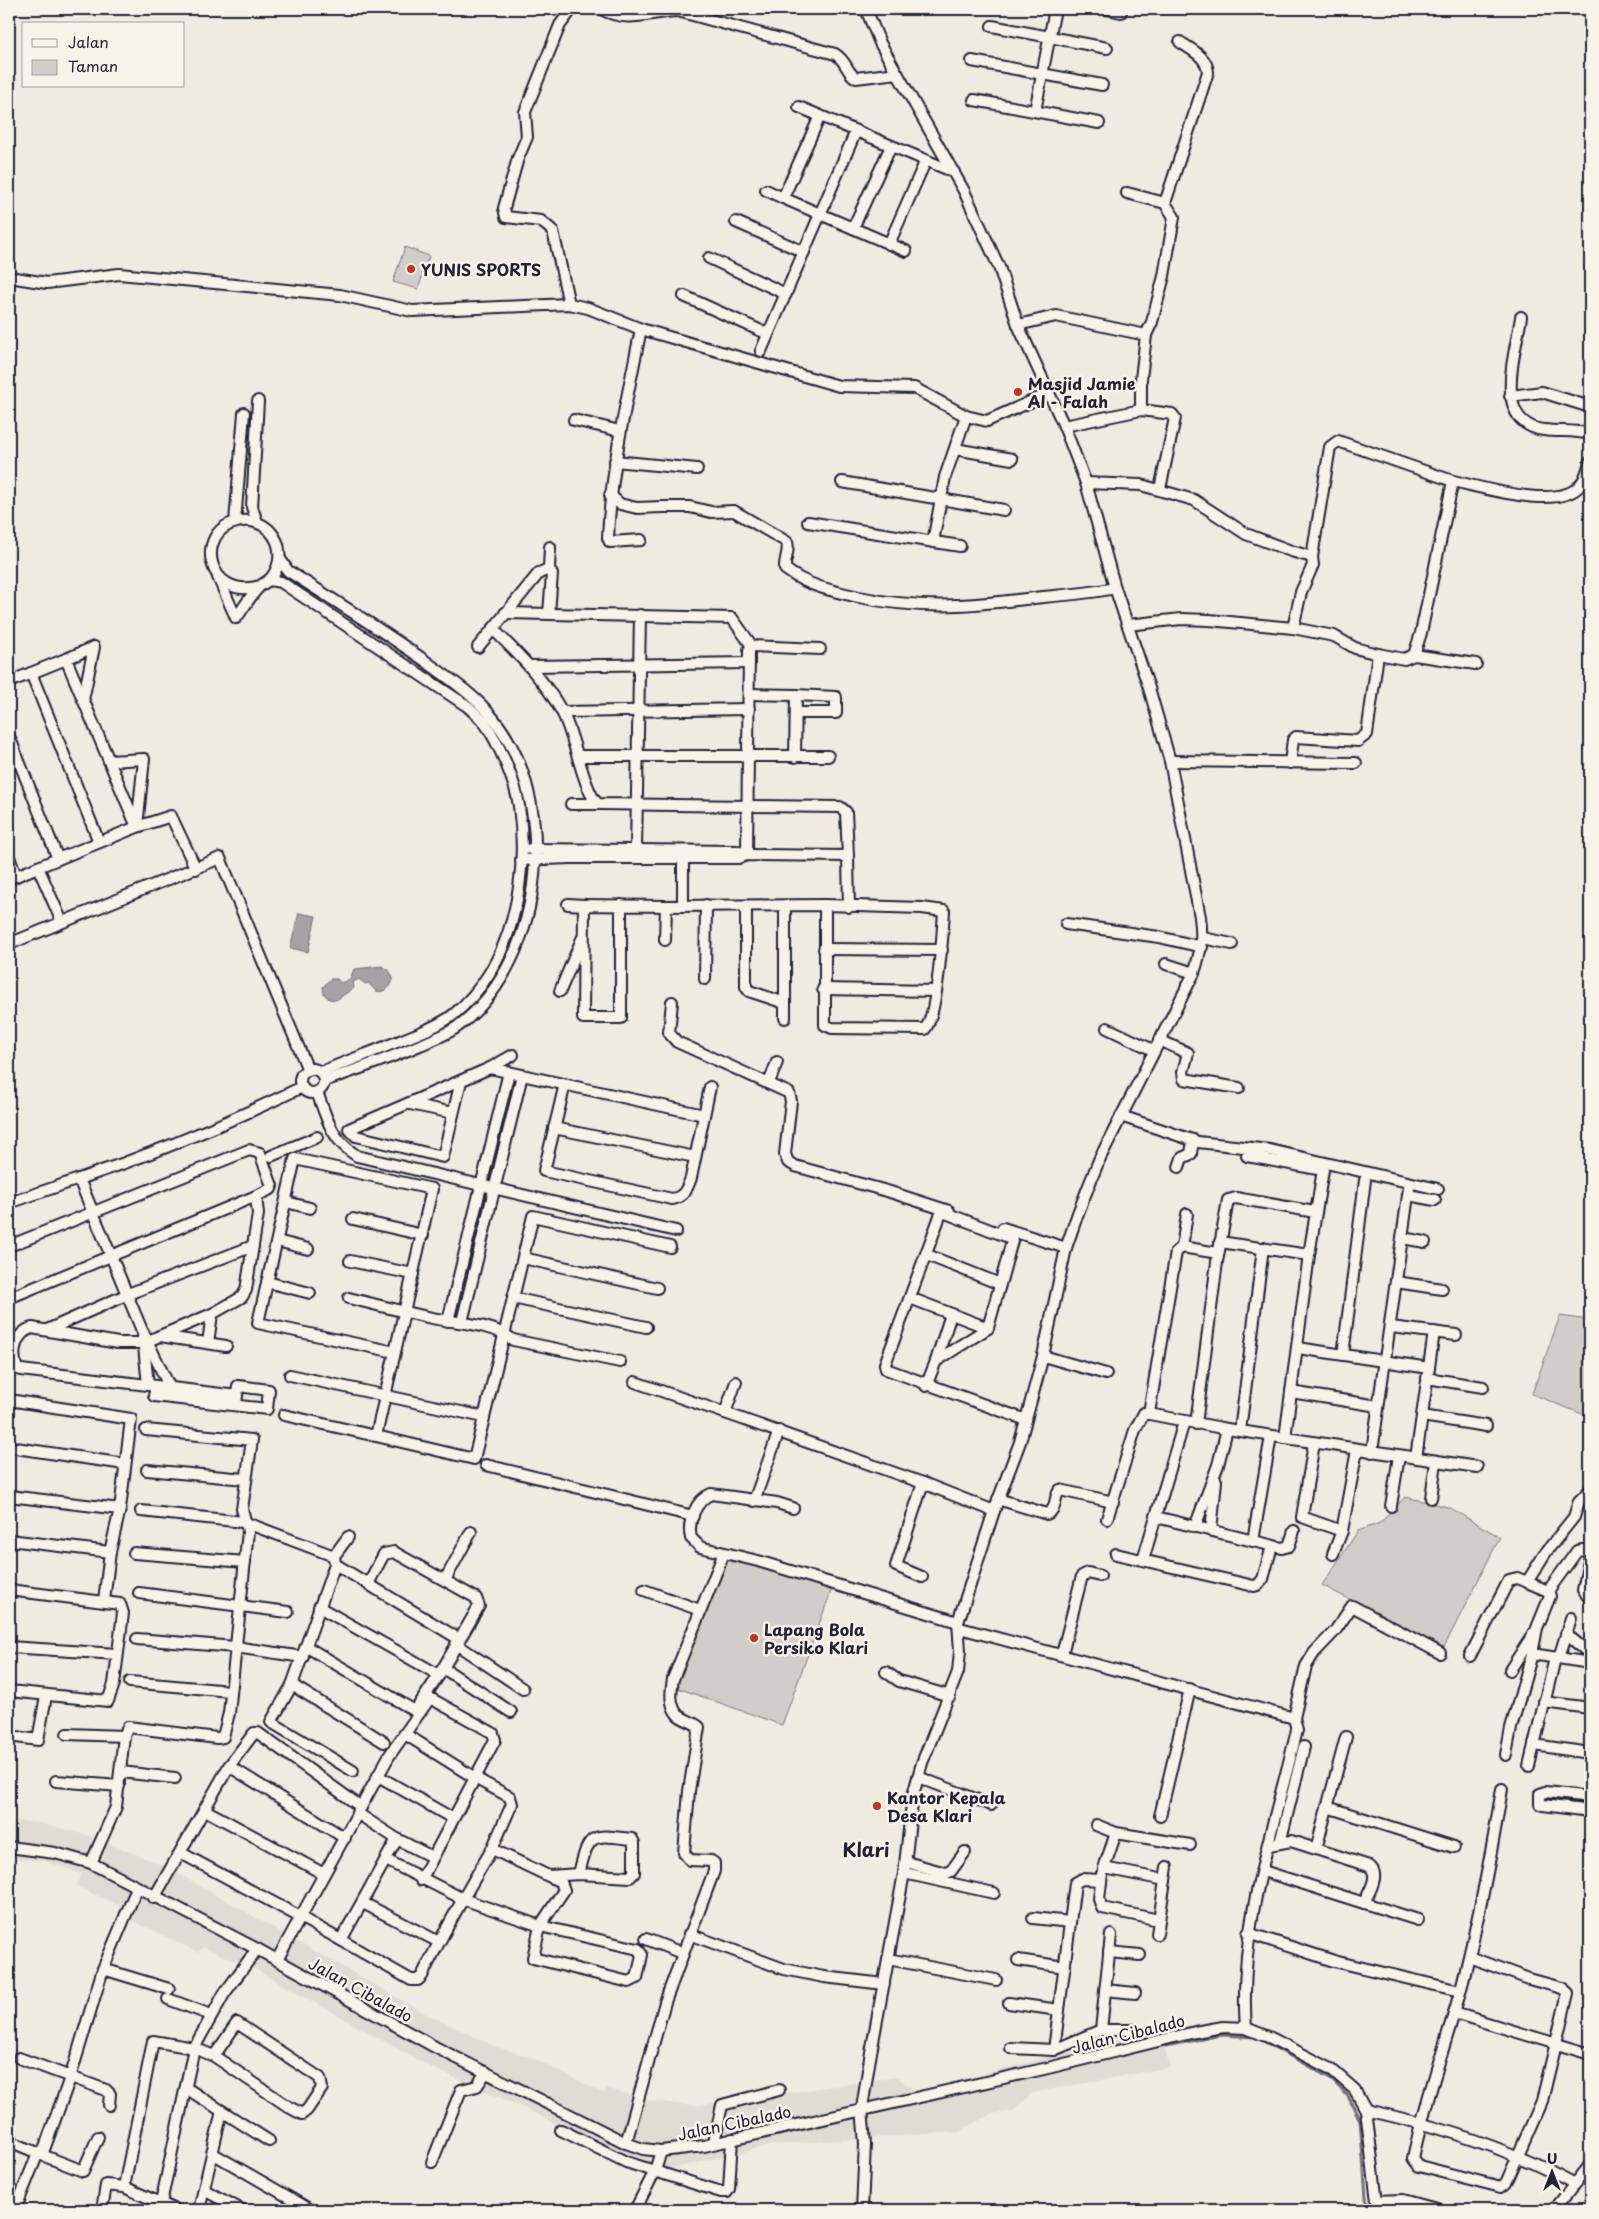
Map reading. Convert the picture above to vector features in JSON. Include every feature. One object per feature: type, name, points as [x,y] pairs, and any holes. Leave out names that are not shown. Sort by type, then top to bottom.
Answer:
[{"type":"street","points":[[569,304],[553,231],[541,221],[506,218],[504,208],[526,137],[525,112],[560,25],[572,9]]},
{"type":"street","points":[[601,9],[614,16],[634,18],[661,12],[678,11],[834,54],[845,61],[850,74],[856,78],[897,73]]},
{"type":"street","points":[[862,2210],[865,2144],[862,2108],[904,1874],[912,1806],[918,1777],[958,1672],[959,1625],[994,1511],[1026,1420],[1066,1248],[1099,1160],[1153,1050],[1194,973],[1202,943],[1200,917],[1170,761],[1115,588],[1086,484],[1064,426],[1018,325],[999,267],[954,172],[880,43],[866,9]]},
{"type":"street","points":[[1035,111],[1055,9]]},
{"type":"street","points":[[1107,9],[1122,12]]},
{"type":"street","points":[[992,26],[1107,48]]},
{"type":"street","points":[[1165,203],[1208,72],[1207,64],[1201,56],[1180,42]]},
{"type":"street","points":[[972,61],[1102,85]]},
{"type":"street","points":[[974,100],[1099,123]]},
{"type":"street","points":[[799,108],[954,172]]},
{"type":"street","points":[[783,198],[820,116]]},
{"type":"street","points":[[761,351],[856,131]]},
{"type":"street","points":[[853,228],[891,146]]},
{"type":"street","points":[[889,244],[926,160]]},
{"type":"street","points":[[766,190],[906,252]]},
{"type":"street","points":[[1127,193],[1165,203],[1174,218],[1159,300],[1146,335],[1141,380],[1141,410]]},
{"type":"street","points":[[736,222],[804,252]]},
{"type":"street","points":[[709,258],[786,294]]},
{"type":"street","points":[[9,277],[47,283],[119,274],[340,294],[412,311],[569,304],[588,308],[641,329],[839,386],[914,388],[966,416],[986,421],[1048,394]]},
{"type":"street","points":[[684,296],[768,334]]},
{"type":"street","points":[[1018,325],[1056,316],[1146,335]]},
{"type":"street","points":[[1521,317],[1510,396],[1514,412],[1526,423],[1544,430],[1572,430],[1590,434]]},
{"type":"street","points":[[641,329],[615,461],[610,495],[608,541],[641,540]]},
{"type":"street","points":[[1510,396],[1542,392],[1590,407]]},
{"type":"street","points":[[257,522],[252,507],[258,401]]},
{"type":"street","points":[[1064,426],[1141,410],[1172,414],[1175,418],[1160,489]]},
{"type":"street","points":[[235,522],[244,413]]},
{"type":"street","points":[[933,542],[945,477],[966,416]]},
{"type":"street","points":[[574,420],[620,431]]},
{"type":"street","points":[[1293,628],[1301,592],[1313,565],[1312,557],[1330,447],[1333,443],[1338,441],[1453,481],[1520,496],[1539,497],[1569,492],[1582,483],[1590,462]]},
{"type":"street","points":[[955,449],[1012,459]]},
{"type":"street","points":[[615,461],[697,470]]},
{"type":"street","points":[[1414,655],[1421,633],[1453,481]]},
{"type":"street","points":[[842,482],[1004,510]]},
{"type":"street","points":[[1086,484],[1120,483],[1160,489],[1194,500],[1246,534],[1312,557]]},
{"type":"street","points":[[610,495],[620,504],[637,508],[662,506],[690,507],[712,512],[734,511],[787,542],[789,549],[784,562],[785,568],[791,573],[814,586],[888,603],[932,607],[962,606],[1115,588]]},
{"type":"street","points":[[246,520],[257,522],[267,528],[275,537],[280,559],[276,570],[269,580],[260,586],[236,618],[212,562],[212,545],[217,535],[225,527],[235,522],[246,520]]},
{"type":"street","points":[[808,522],[960,546]]},
{"type":"street","points":[[549,614],[552,574],[549,568],[550,547]]},
{"type":"street","points":[[280,559],[288,571],[400,643],[459,686],[485,709],[498,725],[521,770],[528,796],[535,860],[530,908],[525,924],[510,961],[487,998],[456,1028],[384,1059],[322,1077]]},
{"type":"street","points":[[478,647],[539,573],[549,568]]},
{"type":"street","points":[[218,577],[226,584],[237,588],[248,589],[260,586]]},
{"type":"street","points":[[269,580],[281,582],[468,706],[484,723],[489,732],[516,793],[519,806],[521,860],[512,921],[505,942],[489,976],[465,1004],[451,1016],[432,1027],[381,1048],[322,1077]]},
{"type":"street","points":[[505,613],[732,618],[752,646]]},
{"type":"street","points":[[636,851],[640,615]]},
{"type":"street","points":[[1128,625],[1181,619],[1293,628],[1334,636],[1355,648],[1378,654],[1404,659],[1414,655],[1476,664]]},
{"type":"street","points":[[492,629],[530,666],[562,712],[579,756],[590,795],[598,804]]},
{"type":"street","points":[[391,655],[400,643]]},
{"type":"street","points":[[752,646],[820,649]]},
{"type":"street","points":[[747,854],[749,650],[752,646]]},
{"type":"street","points":[[9,682],[94,647],[83,700]]},
{"type":"street","points":[[1290,763],[1292,740],[1296,737],[1358,741],[1367,734],[1378,654]]},
{"type":"street","points":[[66,659],[136,827]]},
{"type":"street","points":[[530,666],[749,663]]},
{"type":"street","points":[[31,673],[99,842]]},
{"type":"street","points":[[749,694],[836,697],[836,714],[796,713]]},
{"type":"street","points":[[796,695],[796,757]]},
{"type":"street","points":[[562,712],[749,709]]},
{"type":"street","points":[[489,732],[498,725]]},
{"type":"street","points":[[9,736],[58,859]]},
{"type":"street","points":[[579,756],[828,756]]},
{"type":"street","points":[[109,761],[144,759],[136,827]]},
{"type":"street","points":[[1170,761],[1356,763]]},
{"type":"street","points":[[571,804],[840,807],[846,812],[849,907]]},
{"type":"street","points":[[9,857],[12,877],[136,827],[171,816],[196,868]]},
{"type":"street","points":[[521,849],[570,854],[683,854],[737,851],[747,854],[848,856]]},
{"type":"street","points":[[521,860],[535,860],[570,854],[636,851],[683,854]]},
{"type":"street","points":[[683,854],[683,906]]},
{"type":"street","points":[[9,944],[220,858],[308,1070]]},
{"type":"street","points":[[38,867],[62,922]]},
{"type":"street","points":[[568,904],[785,907],[825,905],[922,908],[944,912],[942,950],[928,1026],[924,1029],[916,1030],[827,1027],[824,1022],[823,989],[825,905]]},
{"type":"street","points":[[584,905],[583,1018],[621,1018],[621,905]]},
{"type":"street","points":[[665,940],[666,906]]},
{"type":"street","points":[[705,979],[706,906]]},
{"type":"street","points":[[746,906],[746,988],[749,991],[784,1003]]},
{"type":"street","points":[[784,1018],[785,907]]},
{"type":"street","points":[[1066,924],[1202,943],[1232,944]]},
{"type":"street","points":[[560,991],[583,935]]},
{"type":"street","points":[[824,949],[942,950]]},
{"type":"street","points":[[1166,964],[1194,973]]},
{"type":"street","points":[[823,989],[935,991]]},
{"type":"street","points":[[672,1002],[669,1033],[677,1042],[786,1090],[791,1096],[785,1154],[788,1162],[795,1166],[887,1191],[944,1211],[1066,1248]]},
{"type":"street","points":[[1107,1028],[1153,1050]]},
{"type":"street","points":[[1159,1040],[1188,1053],[1183,1072],[1184,1079],[1239,1088]]},
{"type":"street","points":[[381,1048],[384,1059]]},
{"type":"street","points":[[461,1081],[443,1157],[356,1136],[349,1129],[410,1104],[513,1056]]},
{"type":"street","points":[[769,1083],[777,1062]]},
{"type":"street","points":[[490,1068],[704,1115]]},
{"type":"street","points":[[315,1069],[322,1077],[322,1088],[317,1092],[310,1092],[302,1086],[301,1077],[308,1070],[315,1069]]},
{"type":"street","points":[[448,1321],[509,1072]]},
{"type":"street","points":[[462,1322],[522,1075]]},
{"type":"street","points":[[565,1084],[544,1171],[672,1199],[679,1198],[686,1191],[710,1086]]},
{"type":"street","points":[[9,1203],[146,1157],[255,1110],[302,1086]]},
{"type":"street","points":[[317,1092],[333,1134],[343,1147],[357,1156],[676,1230]]},
{"type":"street","points":[[410,1104],[453,1113]]},
{"type":"street","points":[[1121,1116],[1193,1140],[1270,1150],[1438,1189]]},
{"type":"street","points":[[554,1128],[695,1157]]},
{"type":"street","points":[[271,1156],[317,1137]]},
{"type":"street","points":[[1179,1167],[1182,1158],[1191,1154],[1193,1140]]},
{"type":"street","points":[[295,1146],[302,1161]]},
{"type":"street","points":[[9,1246],[234,1155],[252,1150],[260,1153],[272,1186],[256,1196],[9,1298]]},
{"type":"street","points":[[1247,1156],[1322,1170],[1308,1255],[1298,1348],[1285,1438]]},
{"type":"street","points":[[376,1436],[432,1189],[295,1159],[258,1323],[394,1352]]},
{"type":"street","points":[[79,1180],[94,1211],[146,1342],[170,1393]]},
{"type":"street","points":[[1342,1355],[1365,1180]]},
{"type":"street","points":[[1372,1452],[1409,1192],[1435,1200]]},
{"type":"street","points":[[236,1401],[170,1393],[152,1386],[17,1369],[14,1362],[18,1336],[24,1330],[32,1328],[118,1343],[146,1342],[212,1314],[242,1297],[246,1290],[258,1214],[256,1196]]},
{"type":"street","points":[[1196,1424],[1218,1253],[1228,1200],[1231,1198],[1315,1212]]},
{"type":"street","points":[[286,1202],[310,1208]]},
{"type":"street","points":[[944,1211],[940,1216],[886,1367],[888,1372],[1026,1420]]},
{"type":"street","points":[[936,1361],[988,1328],[1012,1241],[1011,1238],[944,1211]]},
{"type":"street","points":[[1149,1413],[1176,1252],[1182,1247],[1187,1214]]},
{"type":"street","points":[[284,1415],[474,1459],[533,1216],[670,1247]]},
{"type":"street","points":[[353,1219],[422,1235]]},
{"type":"street","points":[[1402,1238],[1425,1242]]},
{"type":"street","points":[[277,1241],[308,1249]]},
{"type":"street","points":[[1220,1242],[1308,1255]]},
{"type":"street","points":[[46,1331],[128,1294],[253,1246]]},
{"type":"street","points":[[1182,1247],[1218,1253]]},
{"type":"street","points":[[1240,1431],[1263,1248]]},
{"type":"street","points":[[927,1255],[1000,1284]]},
{"type":"street","points":[[523,1258],[657,1288]]},
{"type":"street","points":[[350,1261],[413,1274]]},
{"type":"street","points":[[267,1282],[310,1293]]},
{"type":"street","points":[[1396,1282],[1442,1289]]},
{"type":"street","points":[[349,1298],[404,1312],[462,1322],[505,1333],[513,1340],[620,1362]]},
{"type":"street","points":[[513,1298],[646,1327]]},
{"type":"street","points":[[910,1298],[988,1328]]},
{"type":"street","points":[[208,1343],[212,1314]]},
{"type":"street","points":[[926,1386],[951,1314]]},
{"type":"street","points":[[1391,1327],[1456,1336]]},
{"type":"street","points":[[1416,1458],[1434,1332]]},
{"type":"street","points":[[160,1336],[226,1346]]},
{"type":"street","points":[[146,1342],[152,1386]]},
{"type":"street","points":[[1298,1348],[1385,1362],[1483,1387]]},
{"type":"street","points":[[1042,1356],[1106,1374]]},
{"type":"street","points":[[290,1374],[484,1417]]},
{"type":"street","points":[[635,1382],[779,1431],[994,1511]]},
{"type":"street","points":[[725,1413],[736,1382]]},
{"type":"street","points":[[1291,1392],[1378,1406]]},
{"type":"street","points":[[9,1400],[130,1417],[132,1424],[120,1509],[110,1552],[104,1602]]},
{"type":"street","points":[[1108,1519],[1140,1418],[1144,1413],[1196,1424],[1477,1467]]},
{"type":"street","points":[[1422,1416],[1486,1426]]},
{"type":"street","points":[[1143,1560],[1184,1422]]},
{"type":"street","points":[[1195,1527],[1218,1465],[1227,1429]]},
{"type":"street","points":[[91,1863],[116,1807],[124,1736],[128,1727],[217,1738],[223,1736],[227,1722],[248,1531],[242,1509],[252,1440],[146,1430]]},
{"type":"street","points":[[754,1501],[779,1431]]},
{"type":"street","points":[[1253,1541],[1271,1436]]},
{"type":"street","points":[[1314,1443],[1302,1516],[1342,1531]]},
{"type":"street","points":[[9,1447],[126,1464]]},
{"type":"street","points":[[1333,1554],[1342,1531],[1358,1450]]},
{"type":"street","points":[[1391,1506],[1399,1456]]},
{"type":"street","points":[[1431,1498],[1436,1462]]},
{"type":"street","points":[[486,1465],[693,1516]]},
{"type":"street","points":[[1211,1531],[1218,1465]]},
{"type":"street","points":[[147,1470],[245,1479]]},
{"type":"street","points":[[922,1577],[896,1566],[923,1483]]},
{"type":"street","points":[[998,1499],[1047,1514],[1054,1508],[1057,1493],[1060,1490],[1113,1502]]},
{"type":"street","points":[[1527,1582],[1546,1552],[1574,1516],[1578,1501],[1590,1490]]},
{"type":"street","points":[[793,1508],[712,1494],[701,1500],[693,1516],[690,1534],[696,1544],[959,1625],[1294,1718]]},
{"type":"street","points":[[9,1496],[120,1509]]},
{"type":"street","points":[[141,1510],[244,1522],[334,1560],[458,1642],[523,1690]]},
{"type":"street","points":[[1156,1517],[1282,1548],[1289,1546],[1294,1531]]},
{"type":"street","points":[[444,1580],[471,1532]]},
{"type":"street","points":[[348,1537],[334,1560],[307,1646],[292,1685],[271,1722],[353,1771]]},
{"type":"street","points":[[9,1540],[110,1552]]},
{"type":"street","points":[[1116,1554],[1258,1585],[1263,1579],[1272,1546]]},
{"type":"street","points":[[1548,1591],[1577,1551],[1586,1550],[1590,1557],[1587,1591],[1590,1599]]},
{"type":"street","points":[[307,1646],[414,1712],[441,1672],[479,1606],[478,1601],[444,1580],[389,1551],[384,1554],[368,1584]]},
{"type":"street","points":[[134,1553],[245,1562]]},
{"type":"street","points":[[626,2143],[665,2002],[682,1953],[709,1888],[714,1867],[711,1861],[690,1860],[684,1853],[688,1791],[699,1727],[678,1714],[672,1705],[670,1692],[672,1679],[724,1553]]},
{"type":"street","points":[[1062,1654],[1082,1576],[1088,1573],[1100,1576]]},
{"type":"street","points":[[1470,1656],[1509,1580],[1513,1578],[1527,1582],[1548,1591],[1550,1594],[1549,1602],[1537,1628],[1510,1670]]},
{"type":"street","points":[[9,1590],[120,1604],[122,1608],[113,1689],[108,1701],[9,1691]]},
{"type":"street","points":[[644,1590],[700,1610]]},
{"type":"street","points":[[139,1593],[240,1604],[288,1612]]},
{"type":"street","points":[[1275,1844],[1297,1730],[1294,1718],[1306,1666],[1314,1652],[1335,1631],[1350,1606],[1354,1606],[1440,1652]]},
{"type":"street","points":[[319,1607],[441,1672],[511,1712]]},
{"type":"street","points":[[1529,1766],[1544,1702],[1571,1618]]},
{"type":"street","points":[[1506,1755],[1537,1628]]},
{"type":"street","points":[[1566,1634],[1590,1654]]},
{"type":"street","points":[[137,1639],[235,1647],[303,1657]]},
{"type":"street","points":[[9,1647],[118,1654]]},
{"type":"street","points":[[1532,1654],[1590,1663]]},
{"type":"street","points":[[886,1672],[899,1681],[950,1696]]},
{"type":"street","points":[[130,1682],[230,1691]]},
{"type":"street","points":[[292,1685],[384,1742]]},
{"type":"street","points":[[1160,1816],[1190,1690]]},
{"type":"street","points":[[9,1736],[38,1740],[46,1696]]},
{"type":"street","points":[[277,1960],[378,1776],[430,1698],[493,1733],[495,1740],[452,1818],[421,1880]]},
{"type":"street","points":[[1544,1702],[1590,1708]]},
{"type":"street","points":[[154,1898],[230,1766],[250,1735],[258,1733],[397,1839],[432,1857]]},
{"type":"street","points":[[67,1734],[124,1736]]},
{"type":"street","points":[[181,1853],[412,1980],[418,1980],[422,1976],[439,1942],[492,1849],[512,1801],[510,1797],[475,1778],[406,1734]]},
{"type":"street","points":[[1316,1849],[1346,1737]]},
{"type":"street","points":[[1534,1746],[1590,1753]]},
{"type":"street","points":[[1246,2028],[1244,1990],[1248,1933],[1263,1871],[1275,1844],[1304,1747]]},
{"type":"street","points":[[230,1766],[345,1838]]},
{"type":"street","points":[[121,1772],[175,1778]]},
{"type":"street","points":[[378,1776],[452,1818]]},
{"type":"street","points":[[918,1777],[991,1805]]},
{"type":"street","points":[[56,1781],[119,1786]]},
{"type":"street","points":[[1469,1957],[1567,1990],[1568,1993],[1542,2101],[1519,2156],[1505,2185],[1501,2187],[1419,2166],[1413,2158],[1421,2122],[1469,1957],[1481,1905],[1502,1789]]},
{"type":"street","points":[[1590,1797],[1546,1792],[1538,1797],[1540,1804],[1543,1805],[1590,1811]]},
{"type":"street","points":[[1327,1807],[1454,1847]]},
{"type":"street","points":[[205,1810],[324,1874]]},
{"type":"street","points":[[1096,1825],[1116,1833],[1190,1845]]},
{"type":"street","points":[[1116,1833],[1101,1880],[1099,1902],[1102,1908],[1159,1920]]},
{"type":"street","points":[[548,1876],[579,1874],[623,1878],[632,1876],[634,1857],[632,1839],[601,1835],[594,1837],[588,1844],[579,1874]]},
{"type":"street","points":[[341,1940],[397,1839]]},
{"type":"street","points":[[1275,1844],[1286,1841],[1372,1867],[1375,1876],[1364,1903]]},
{"type":"street","name":"Jalan Cibalado","points":[[9,1847],[54,1853],[91,1863],[136,1890],[257,1949],[484,2077],[626,2143],[643,2149],[658,2161],[714,2143],[732,2146],[862,2108],[1048,2068],[1195,2032],[1223,2027],[1246,2028],[1271,2038],[1332,2069],[1355,2090],[1366,2110],[1378,2206]]},
{"type":"street","points":[[386,1860],[421,1880],[463,1899],[540,1926],[638,1949],[642,1955],[637,1978],[629,1982],[536,1960],[533,1953],[540,1926],[564,1890],[561,1882],[492,1849]]},
{"type":"street","points":[[906,1862],[946,1873],[951,1871],[965,1852]]},
{"type":"street","points":[[1157,1934],[1167,1867]]},
{"type":"street","points":[[1104,1868],[1165,1880]]},
{"type":"street","points":[[1263,1871],[1418,1920]]},
{"type":"street","points":[[904,1874],[994,1892]]},
{"type":"street","points":[[1054,2050],[1075,1883],[1082,1879],[1101,1880]]},
{"type":"street","points":[[9,2208],[14,2210],[40,2154],[70,2078],[103,1969],[136,1890]]},
{"type":"street","points":[[363,1903],[439,1942]]},
{"type":"street","points":[[1033,1918],[1070,1922]]},
{"type":"street","points":[[1248,1933],[1334,1961],[1460,1992]]},
{"type":"street","points":[[690,1934],[784,1968],[824,1977],[884,1984]]},
{"type":"street","points":[[1101,2030],[1111,1935]]},
{"type":"street","points":[[646,1939],[682,1953]]},
{"type":"street","points":[[161,2203],[194,2048],[211,2015],[257,1949]]},
{"type":"street","points":[[1109,1952],[1140,1956]]},
{"type":"street","points":[[888,1959],[996,1980]]},
{"type":"street","points":[[1018,1960],[1065,1967]]},
{"type":"street","points":[[103,1969],[168,1994],[211,2015]]},
{"type":"street","points":[[1105,1990],[1135,1993]]},
{"type":"street","points":[[1008,2004],[1059,2010]]},
{"type":"street","points":[[1454,2013],[1557,2042],[1590,2054]]},
{"type":"street","points":[[124,2188],[153,2041],[194,2048],[214,2056],[289,2108],[302,2114],[308,2110],[322,2088],[320,2078],[237,2023],[214,2056]]},
{"type":"street","points":[[1012,2048],[1054,2050],[1101,2030],[1135,2030]]},
{"type":"street","points":[[19,2058],[106,2090],[110,2094],[109,2105]]},
{"type":"street","points":[[432,2162],[462,2090],[473,2088],[484,2077]]},
{"type":"street","points":[[186,2088],[268,2142]]},
{"type":"street","points":[[714,2143],[722,2105],[780,2090]]},
{"type":"street","points":[[1366,2110],[1421,2122],[1519,2156],[1575,2184]]},
{"type":"street","points":[[199,2210],[222,2111]]},
{"type":"street","points":[[561,2130],[626,2162],[658,2161],[714,2191],[727,2192],[729,2189],[732,2146]]},
{"type":"street","points":[[9,2141],[82,2171],[98,2137]]},
{"type":"street","points":[[212,2153],[311,2210]]},
{"type":"street","points":[[635,2210],[658,2161]]},
{"type":"street","points":[[1554,2210],[1590,2165]]},
{"type":"street","points":[[102,2210],[106,2184],[124,2188],[176,2210]]},
{"type":"street","points":[[204,2190],[242,2210]]},
{"type":"street","points":[[1378,2206],[1403,2200],[1440,2210]]},
{"type":"shaded area","points":[[299,913],[316,916],[308,952],[290,948]]},
{"type":"shaded area","points":[[382,966],[389,970],[393,978],[390,987],[386,990],[376,991],[368,983],[365,984],[359,979],[353,982],[354,988],[336,1000],[329,999],[324,994],[323,987],[330,979],[337,979],[341,983],[350,979],[354,969]]},
{"type":"shaded area","points":[[9,1820],[39,1823],[87,1835],[163,1865],[426,2014],[492,2045],[535,2059],[605,2094],[607,2088],[646,2100],[695,2106],[897,2077],[916,2091],[1159,2029],[1170,2067],[1032,2093],[1013,2111],[990,2114],[959,2132],[772,2145],[671,2169],[634,2162],[524,2108],[432,2068],[258,1971],[204,1947],[198,1952],[119,1914],[121,1906],[76,1886],[82,1874],[45,1861],[9,1858]]},
{"type":"green space","name":"YUNIS SPORTS","points":[[405,247],[429,256],[418,289],[393,282]]},
{"type":"green space","points":[[1560,1316],[1588,1320],[1590,1316],[1590,1417],[1532,1394]]},
{"type":"green space","points":[[1405,1497],[1448,1507],[1500,1537],[1443,1649],[1322,1585],[1358,1531],[1380,1523]]},
{"type":"green space","name":"Lapang Bola Persiko Klari","points":[[725,1555],[832,1589],[782,1725],[675,1687]]},
{"type":"waterway","points":[[1166,2046],[1221,2035],[1256,2037],[1330,2078],[1348,2096],[1360,2120],[1367,2210]]},
{"type":"waterway","points":[[488,2080],[549,2110]]},
{"type":"waterway","points":[[778,2135],[823,2124]]},
{"type":"place","name":"YUNIS SPORTS","points":[[411,269]]},
{"type":"place","name":"Masjid Jamie Al - Falah","points":[[1018,392]]},
{"type":"place","name":"Lapang Bola Persiko Klari","points":[[754,1638]]},
{"type":"place","name":"Kantor Kepala Desa Klari","points":[[877,1806]]},
{"type":"district","name":"Klari","points":[[866,1849]]}]
